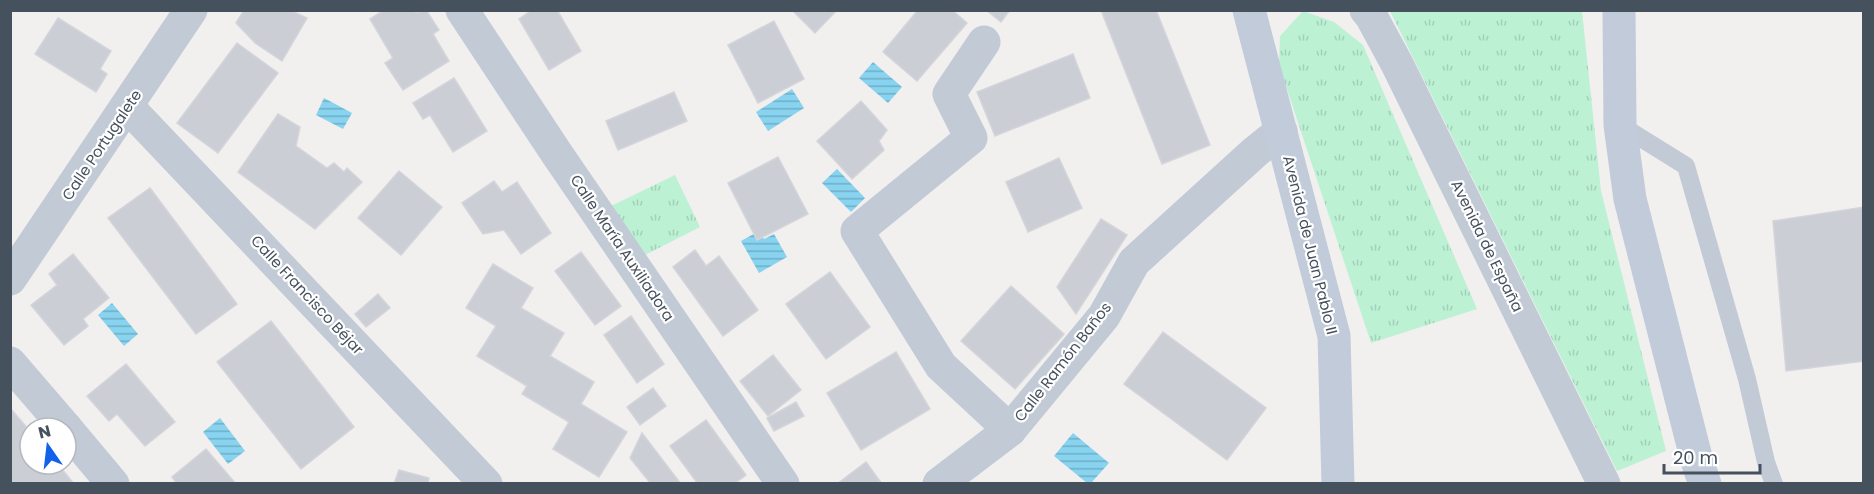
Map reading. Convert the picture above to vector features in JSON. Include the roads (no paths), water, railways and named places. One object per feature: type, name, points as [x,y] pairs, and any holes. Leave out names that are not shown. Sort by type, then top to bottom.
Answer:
[{"type":"main road","name":"Avenida de Juan Pablo II","points":[[1249,10],[1334,336],[1338,483]]},
{"type":"main road","points":[[1619,10],[1620,125],[1630,199],[1697,461],[1705,483]]},
{"type":"street","name":"Calle Portugalete","points":[[10,279],[128,107],[191,10]]},
{"type":"street","name":"Calle María Auxiliadora","points":[[462,10],[557,154],[783,483]]},
{"type":"street","name":"Avenida de España","points":[[1366,10],[1397,63],[1604,483]]},
{"type":"street","points":[[984,42],[949,94],[971,138],[857,231],[941,366],[1010,430]]},
{"type":"street","name":"Calle Francisco Béjar","points":[[128,107],[486,483]]},
{"type":"street","name":"Calle Ramón Baños","points":[[939,483],[1010,430],[1104,316],[1134,262],[1281,131]]},
{"type":"street","points":[[10,363],[56,416]]},
{"type":"street","points":[[78,442],[113,483]]},
{"type":"lane","points":[[1620,125],[1686,166],[1747,379],[1766,462],[1774,483]]},
{"type":"water","points":[[873,62],[902,87],[888,103],[859,78]]},
{"type":"water","points":[[792,89],[804,108],[768,131],[756,112]]},
{"type":"water","points":[[324,98],[352,113],[343,129],[316,115]]},
{"type":"water","points":[[837,169],[865,198],[851,212],[822,183]]},
{"type":"water","points":[[759,231],[764,239],[774,234],[787,257],[759,273],[741,241]]},
{"type":"water","points":[[112,303],[138,334],[124,346],[98,315]]},
{"type":"water","points":[[220,418],[245,451],[228,464],[203,432]]},
{"type":"water","points":[[1073,433],[1109,463],[1091,483],[1087,483],[1054,456]]}]
